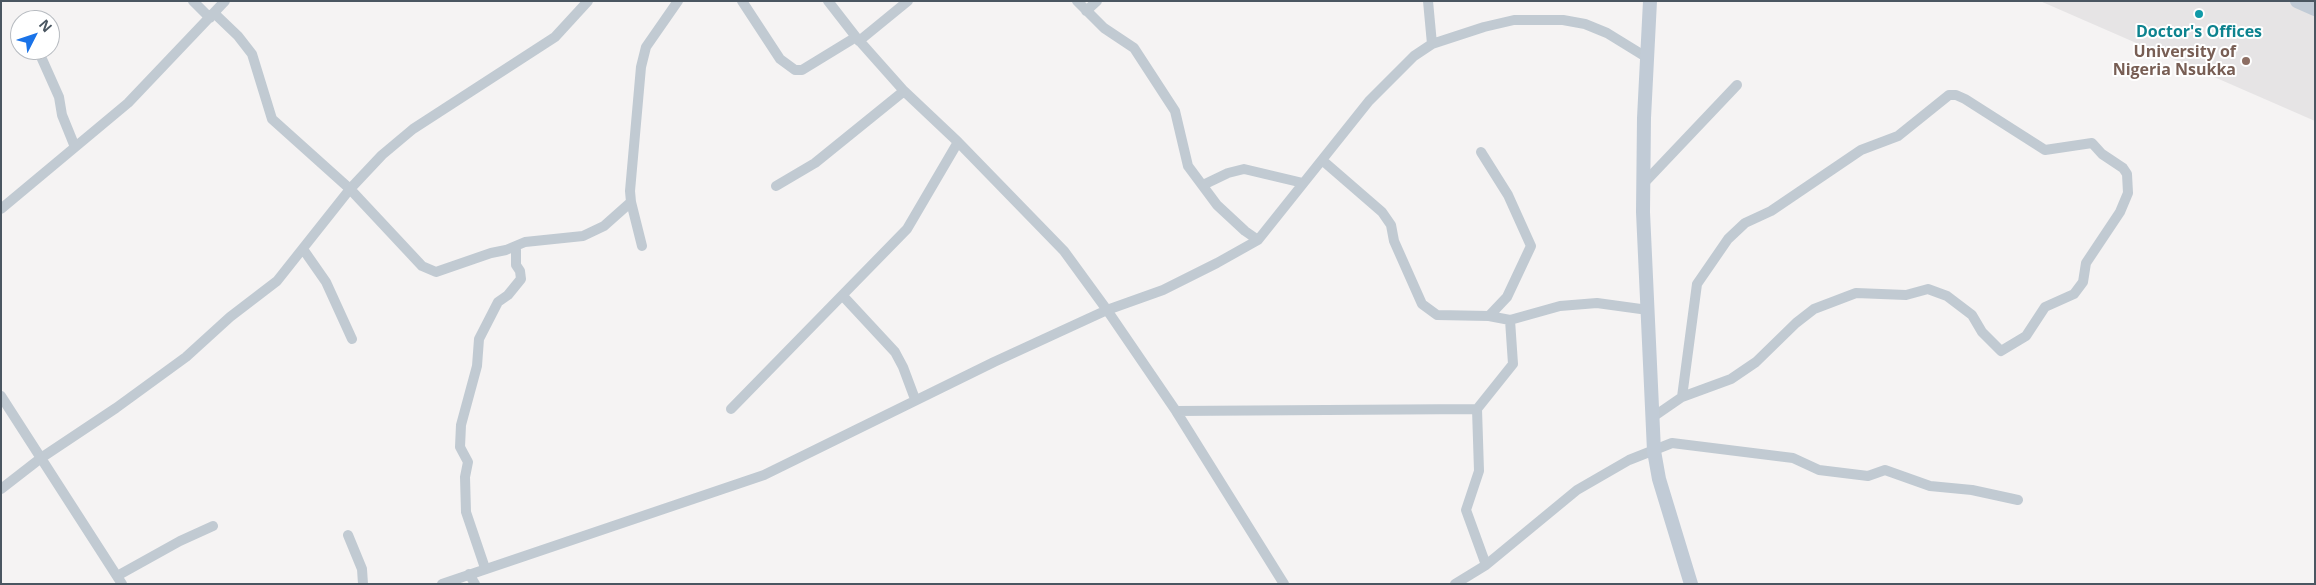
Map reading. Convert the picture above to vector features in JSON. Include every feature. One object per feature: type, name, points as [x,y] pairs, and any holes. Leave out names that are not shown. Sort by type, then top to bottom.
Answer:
[{"type":"street","points":[[193,1],[238,36],[252,54],[272,119],[350,189],[422,266],[436,272],[525,242],[583,236],[604,226],[630,202]]},
{"type":"street","points":[[1,209],[128,103],[226,1]]},
{"type":"street","points":[[1,489],[186,357],[230,317],[277,281],[350,189],[382,155],[414,129],[555,37],[588,1]]},
{"type":"street","points":[[642,246],[630,202],[640,67],[646,48],[678,1]]},
{"type":"street","points":[[742,1],[780,59],[795,70],[802,70],[858,39],[908,1]]},
{"type":"street","points":[[828,1],[858,39],[904,90],[958,142],[1064,251],[1176,411],[1284,584]]},
{"type":"street","points":[[1077,1],[1104,28],[1134,48],[1175,111],[1188,166],[1217,205],[1245,231],[1258,240]]},
{"type":"street","points":[[1086,11],[1097,1]]},
{"type":"street","points":[[1428,1],[1432,44]]},
{"type":"street","points":[[1650,1],[1646,57],[1644,183],[1654,451],[1659,479],[1691,584]]},
{"type":"street","points":[[2297,1],[2315,9]]},
{"type":"street","points":[[442,584],[764,475],[915,399],[1107,310],[1163,290],[1258,240],[1369,101],[1414,56],[1432,44],[1484,27],[1514,20],[1563,20],[1585,24],[1608,33],[1646,57]]},
{"type":"street","points":[[42,60],[59,97],[62,116],[75,147]]},
{"type":"street","points":[[1644,183],[1737,85]]},
{"type":"street","points":[[776,186],[816,163],[904,90]]},
{"type":"street","points":[[1653,417],[1682,396],[1731,379],[1756,362],[1796,323],[1814,309],[1856,292],[1906,295],[1928,289],[1947,296],[1972,315],[1982,332],[2001,351],[2026,336],[2045,307],[2074,294],[2083,282],[2086,264],[2120,212],[2128,193],[2127,174],[2123,168],[2102,154],[2092,143],[2045,150],[1966,99],[1956,95],[1949,95],[1898,136],[1861,150],[1771,211],[1745,223],[1728,239],[1697,284],[1682,396]]},
{"type":"street","points":[[732,409],[844,296],[907,229],[958,142]]},
{"type":"street","points":[[1481,152],[1508,195],[1531,246],[1507,297],[1489,316]]},
{"type":"street","points":[[1322,160],[1362,193],[1387,218],[1422,304],[1437,315],[1489,316],[1510,320],[1560,306],[1597,303],[1648,310]]},
{"type":"street","points":[[1203,185],[1228,173],[1244,169],[1303,183]]},
{"type":"street","points":[[485,568],[466,512],[468,462],[460,446],[461,425],[477,366],[479,339],[498,302],[508,295],[521,278],[520,271],[516,265],[516,246]]},
{"type":"street","points":[[303,249],[326,282],[352,339]]},
{"type":"street","points":[[844,296],[894,352],[903,367],[915,399]]},
{"type":"street","points":[[1486,565],[1466,510],[1480,471],[1477,410],[1513,364],[1510,320]]},
{"type":"street","points":[[1,396],[120,580],[180,540],[213,526]]},
{"type":"street","points":[[1176,411],[1477,410]]},
{"type":"street","points":[[1455,584],[1486,565],[1577,490],[1629,460],[1672,443],[1734,449],[1793,458],[1819,470],[1868,476],[1885,470],[1930,486],[1972,490],[2018,500]]},
{"type":"street","points":[[348,535],[362,569],[363,584]]},
{"type":"street","points":[[469,574],[475,584]]},
{"type":"shaded area","name":"University of Nigeria Nsukka","points":[[2040,1],[2315,1],[2315,121]]},
{"type":"place","name":"Doctor's Offices","points":[[2199,14]]},
{"type":"place","name":"University of Nigeria Nsukka","points":[[2246,61]]}]
